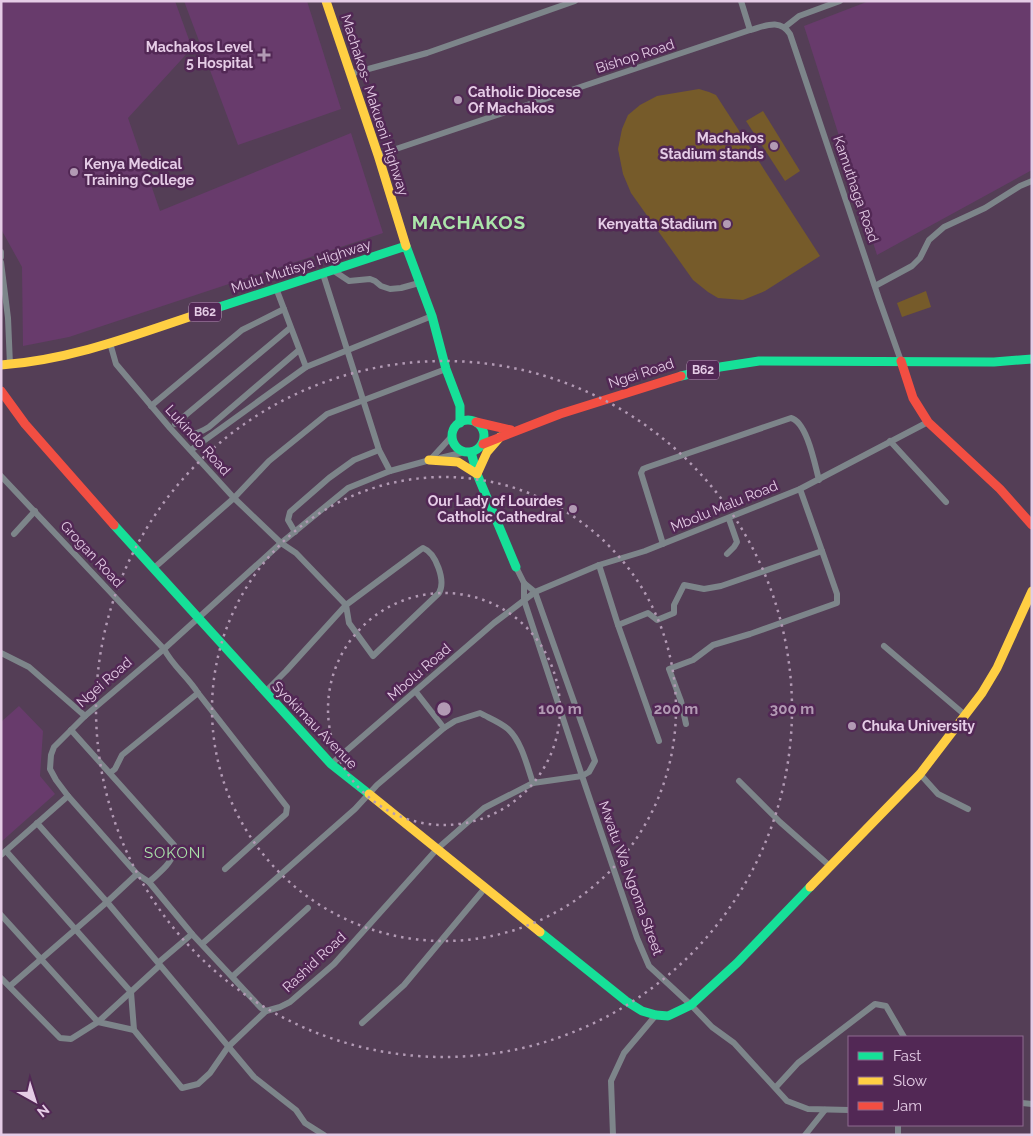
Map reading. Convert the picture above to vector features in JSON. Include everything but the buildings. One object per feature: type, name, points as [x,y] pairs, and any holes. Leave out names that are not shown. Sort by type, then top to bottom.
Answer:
[{"type":"main road","name":"Machakos- Makueni Highway","points":[[326,1],[378,155],[406,246],[432,316],[446,369],[460,406]]},
{"type":"main road","name":"Mulu Mutisya Highway","points":[[6,365],[58,356],[110,343],[406,246]]},
{"type":"main road","name":"B62","points":[[902,360],[994,362],[1032,359]]},
{"type":"main road","points":[[902,360],[913,398],[928,422],[1000,489],[1032,525]]},
{"type":"main road","name":"Ngei Road","points":[[512,430],[678,375],[733,363],[759,361],[902,360]]},
{"type":"main road","name":"Syokimau Avenue","points":[[1,391],[43,445],[134,549],[199,617],[264,692],[331,764],[368,796],[437,849],[626,1002],[642,1011],[656,1015]]},
{"type":"main road","points":[[460,406],[483,430],[482,444]]},
{"type":"main road","points":[[460,406],[460,422]]},
{"type":"main road","points":[[512,430],[474,421],[460,422],[452,436],[455,446],[468,452],[516,568]]},
{"type":"main road","name":"B62","points":[[468,452],[476,450],[482,444],[512,430]]},
{"type":"main road","points":[[477,474],[487,452],[502,434]]},
{"type":"main road","points":[[429,460],[458,462],[477,474]]},
{"type":"main road","points":[[656,1015],[668,1016],[691,1004],[737,963],[920,774],[965,716],[997,668],[1032,591]]},
{"type":"street","points":[[350,74],[427,53],[575,1]]},
{"type":"street","points":[[741,1],[750,30]]},
{"type":"street","points":[[785,27],[799,16],[824,4],[840,1]]},
{"type":"street","name":"Bishop Road","points":[[378,155],[750,30],[774,24],[785,27]]},
{"type":"street","name":"Kamuthaga Road","points":[[785,27],[790,34],[902,360]]},
{"type":"street","points":[[875,286],[912,266],[920,258],[929,240],[944,227],[985,208],[1020,186],[1032,181]]},
{"type":"street","points":[[1,252],[1,257]]},
{"type":"street","points":[[1,262],[6,365]]},
{"type":"street","points":[[334,270],[350,281],[375,280],[381,286],[390,289],[419,283]]},
{"type":"street","points":[[323,274],[379,450],[390,471]]},
{"type":"street","points":[[276,288],[306,367]]},
{"type":"street","points":[[151,406],[242,330],[284,309]]},
{"type":"street","points":[[191,450],[306,367],[432,316]]},
{"type":"street","points":[[170,428],[290,328]]},
{"type":"street","name":"Lukindo Road","points":[[110,343],[116,364],[151,406],[234,498],[281,544]]},
{"type":"street","points":[[177,422],[191,434],[198,434],[209,427],[299,350]]},
{"type":"street","points":[[154,568],[234,498],[269,461],[327,414],[446,369]]},
{"type":"street","points":[[664,544],[641,473],[648,466],[791,418],[802,427],[819,480]]},
{"type":"street","name":"Mbolu Malu Road","points":[[524,600],[535,592],[599,565],[664,544],[800,489],[928,422]]},
{"type":"street","points":[[429,460],[452,436]]},
{"type":"street","points":[[890,441],[946,502]]},
{"type":"street","points":[[294,532],[288,520],[290,512],[328,478],[354,460],[379,450]]},
{"type":"street","name":"Ngei Road","points":[[68,796],[50,769],[54,747],[85,716],[164,649],[294,532],[348,488],[390,471],[468,452]]},
{"type":"street","name":"Grogan Road","points":[[1,476],[164,649],[168,658],[192,683],[287,807],[286,814],[225,869]]},
{"type":"street","points":[[686,724],[681,701],[668,669],[693,660],[713,645],[837,603],[838,594],[800,489]]},
{"type":"street","points":[[14,534],[35,511]]},
{"type":"street","points":[[727,554],[736,542],[729,519]]},
{"type":"street","points":[[264,692],[286,671],[346,605],[423,548],[429,552],[438,568],[442,585],[439,593],[372,656],[349,623],[346,605],[296,553],[281,544]]},
{"type":"street","points":[[618,625],[648,613],[658,620],[674,613],[674,605],[684,585],[704,589],[721,586],[822,551]]},
{"type":"street","points":[[599,565],[659,741]]},
{"type":"street","points":[[516,568],[524,583],[535,592],[596,761],[590,772],[582,776]]},
{"type":"street","name":"Mwatu Wa Ngoma Street","points":[[524,583],[524,600],[637,938],[649,966],[691,1004],[712,1027],[734,1042],[787,1101],[808,1109],[848,1110]]},
{"type":"street","name":"Mbolu Road","points":[[331,764],[494,623],[524,600]]},
{"type":"street","points":[[884,646],[965,716]]},
{"type":"street","points":[[1,653],[29,667],[85,716]]},
{"type":"street","points":[[416,692],[444,728]]},
{"type":"street","points":[[110,773],[115,769],[122,755],[198,693]]},
{"type":"street","points":[[202,944],[285,872],[368,796],[377,785],[444,728],[455,721],[480,713],[504,725],[517,742],[533,784]]},
{"type":"street","points":[[71,730],[174,844],[174,853],[170,862],[149,882]]},
{"type":"street","points":[[920,774],[938,794],[968,810]]},
{"type":"street","name":"Rashid Road","points":[[266,1011],[290,1002],[334,964],[437,849],[484,808],[533,784],[582,776]]},
{"type":"street","points":[[739,780],[780,822],[831,867]]},
{"type":"street","points":[[68,796],[137,874],[149,882],[192,934],[266,1011],[228,1047],[210,1073],[198,1084],[182,1088],[134,1030],[131,992],[4,853],[68,796]]},
{"type":"street","points":[[37,823],[107,902],[254,1077],[296,1110],[305,1122],[324,1135]]},
{"type":"street","points":[[10,986],[137,874]]},
{"type":"street","points":[[362,1022],[404,985],[485,888]]},
{"type":"street","points":[[233,976],[308,908]]},
{"type":"street","points":[[1,915],[98,1022],[134,1030]]},
{"type":"street","points":[[1,978],[60,1038],[71,1039],[98,1022],[159,966],[159,962],[192,934]]},
{"type":"street","points":[[776,1087],[798,1063],[875,1004],[886,1006],[903,1036]]},
{"type":"street","points":[[612,1135],[611,1081],[624,1053],[656,1015]]},
{"type":"street","points":[[805,1135],[825,1110]]},
{"type":"shaded area","name":"Kenya Medical Training College","points":[[1,1],[175,1],[192,48],[128,118],[160,211],[351,133],[383,233],[69,337],[23,346],[22,267],[1,229]]},
{"type":"shaded area","name":"Machakos Level 5 Hospital","points":[[184,1],[307,1],[341,109],[238,145]]},
{"type":"shaded area","points":[[869,1],[1032,1],[1032,170],[877,255],[804,26]]},
{"type":"shaded area","name":"Kenyatta Stadium","points":[[699,89],[716,95],[820,256],[765,291],[743,300],[718,298],[693,280],[631,193],[623,174],[618,149],[622,129],[628,115],[640,105],[657,96]]},
{"type":"shaded area","name":"Machakos Stadium stands","points":[[763,111],[800,171],[785,181],[746,121]]},
{"type":"shaded area","points":[[926,291],[931,307],[902,317],[897,303]]},
{"type":"shaded area","points":[[19,706],[43,731],[40,776],[55,794],[1,842],[1,722]]},
{"type":"traffic: fast","points":[[201,313],[406,246],[432,316],[446,369],[460,406],[460,423]]},
{"type":"traffic: fast","points":[[681,376],[759,361],[994,362],[1032,359]]},
{"type":"traffic: fast","points":[[468,420],[474,421],[479,425],[483,430],[484,436],[483,442],[479,447],[474,451],[468,452],[462,451],[457,447],[453,442],[452,436],[453,430],[457,425],[462,421],[468,420]]},
{"type":"traffic: fast","points":[[471,452],[477,474],[516,567]]},
{"type":"traffic: fast","points":[[114,525],[331,764],[369,794]]},
{"type":"traffic: fast","points":[[540,932],[626,1001],[642,1011],[668,1016],[691,1005],[737,963],[810,887]]},
{"type":"traffic: slow","points":[[326,1],[378,155],[406,246]]},
{"type":"traffic: slow","points":[[1,365],[52,358],[78,352],[201,313]]},
{"type":"traffic: slow","points":[[429,460],[458,462],[477,474],[487,452],[500,437]]},
{"type":"traffic: slow","points":[[810,887],[920,774],[982,693],[997,668],[1032,591]]},
{"type":"traffic: slow","points":[[369,794],[540,932]]},
{"type":"traffic: jam","points":[[901,361],[913,398],[928,422],[1000,489],[1032,525]]},
{"type":"traffic: jam","points":[[483,444],[560,414],[681,376]]},
{"type":"traffic: jam","points":[[1,391],[25,424],[114,525]]},
{"type":"traffic: jam","points":[[476,422],[511,430]]},
{"type":"place","name":"Machakos Level 5 Hospital","points":[[264,55]]},
{"type":"place","name":"Catholic Diocese Of Machakos","points":[[458,100]]},
{"type":"place","name":"Machakos Stadium stands","points":[[774,146]]},
{"type":"place","name":"Kenya Medical Training College","points":[[74,172]]},
{"type":"place","name":"Kenyatta Stadium","points":[[727,224]]},
{"type":"place","name":"Our Lady of Lourdes Catholic Cathedral","points":[[573,509]]},
{"type":"place","name":"Chuka University","points":[[852,726]]},
{"type":"district","name":"MACHAKOS","points":[[469,222]]},
{"type":"district","name":"SOKONI","points":[[175,853]]}]
